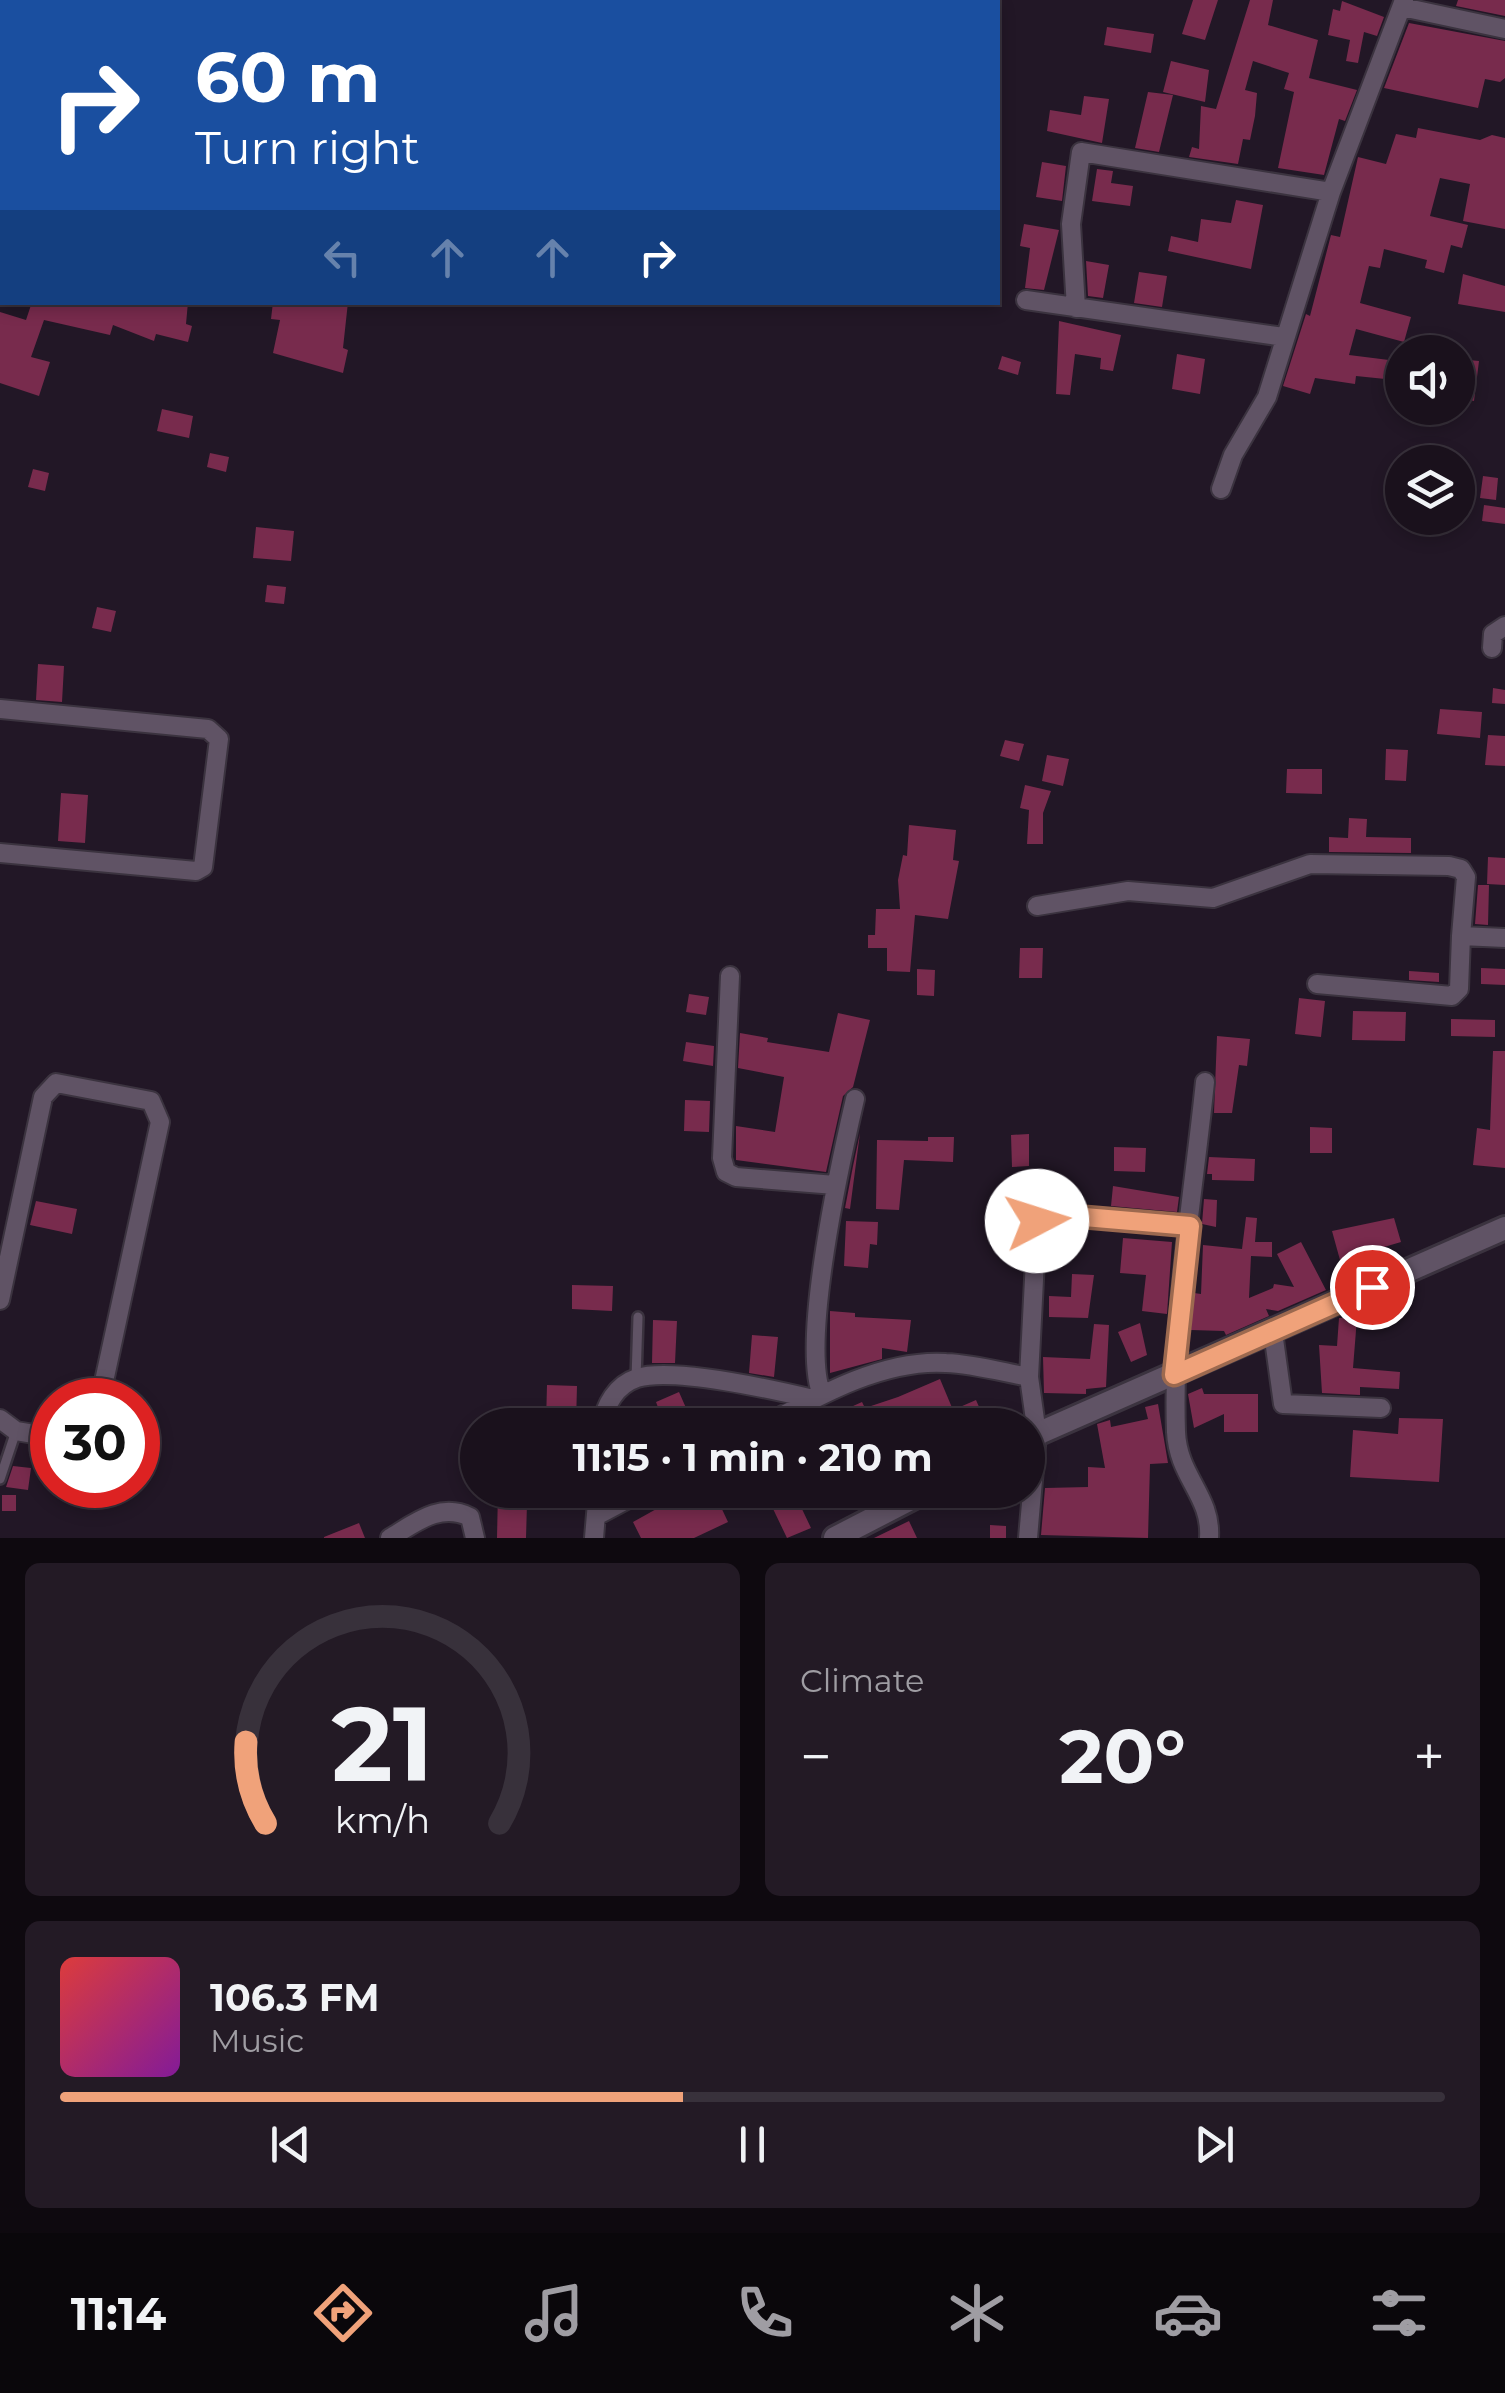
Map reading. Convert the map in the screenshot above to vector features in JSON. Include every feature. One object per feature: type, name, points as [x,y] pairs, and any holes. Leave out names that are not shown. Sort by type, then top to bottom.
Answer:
[{"type":"street","points":[[1221,489],[1233,455],[1267,398],[1331,192],[1403,4],[1505,29]]},
{"type":"street","points":[[1076,308],[1070,224],[1082,152],[1331,192]]},
{"type":"street","points":[[1026,300],[1284,337]]},
{"type":"street","points":[[1492,648],[1494,634],[1505,626]]},
{"type":"street","points":[[0,709],[208,729],[220,739],[203,867],[196,870],[0,854]]},
{"type":"street","points":[[1037,906],[1128,891],[1213,898],[1310,864],[1461,869],[1466,877],[1459,989],[1452,996],[1317,984]]},
{"type":"street","points":[[1461,936],[1505,938]]},
{"type":"street","points":[[730,976],[722,1158],[726,1172],[736,1177],[835,1185]]},
{"type":"street","points":[[1205,1082],[1174,1375],[1177,1448],[1182,1468],[1210,1512],[1209,1538]]},
{"type":"street","points":[[0,1300],[6,1242],[43,1097],[49,1088],[56,1083],[151,1101],[160,1122],[105,1378]]},
{"type":"street","points":[[818,1397],[815,1368],[835,1185],[855,1099]]},
{"type":"street","points":[[1031,1408],[1034,1246],[1042,1216],[1190,1226]]},
{"type":"street","points":[[1045,1430],[1505,1228]]},
{"type":"street","points":[[1273,1332],[1282,1404],[1381,1408]]},
{"type":"street","points":[[797,1408],[818,1397],[916,1364],[945,1362],[1029,1377]]},
{"type":"street","points":[[607,1408],[610,1398],[636,1378],[657,1376],[818,1397]]},
{"type":"street","points":[[0,1419],[16,1430],[30,1433]]},
{"type":"street","points":[[594,1538],[597,1508]]},
{"type":"street","points":[[596,1516],[611,1508]]},
{"type":"street","points":[[835,1538],[893,1508]]},
{"type":"street","points":[[1028,1538],[1029,1508]]},
{"type":"street","points":[[390,1538],[428,1514],[450,1511],[470,1517],[475,1538]]},
{"type":"lane","points":[[636,1378],[638,1317]]},
{"type":"lane","points":[[0,1479],[16,1430]]},
{"type":"building","points":[[1193,0],[1218,0],[1205,40],[1182,34]]},
{"type":"building","points":[[1250,0],[1273,0],[1268,25],[1318,40],[1309,78],[1357,90],[1345,121],[1339,119],[1324,175],[1278,168],[1294,92],[1284,89],[1289,73],[1253,61],[1245,90],[1257,93],[1255,116],[1250,140],[1243,139],[1238,164],[1189,157],[1192,147],[1199,149],[1201,106],[1216,109]]},
{"type":"building","points":[[1458,0],[1505,0],[1505,16],[1456,6]]},
{"type":"building","points":[[1342,1],[1384,17],[1377,36],[1364,32],[1358,63],[1346,61],[1350,40],[1328,35],[1333,9],[1340,11]]},
{"type":"building","points":[[1409,23],[1505,41],[1505,78],[1500,82],[1485,79],[1478,108],[1384,88]]},
{"type":"building","points":[[1107,27],[1154,34],[1151,53],[1104,45]]},
{"type":"building","points":[[1171,61],[1209,70],[1205,102],[1163,92]]},
{"type":"building","points":[[1148,92],[1173,95],[1159,152],[1135,148]]},
{"type":"building","points":[[1084,96],[1109,99],[1102,143],[1047,131],[1050,110],[1081,115]]},
{"type":"building","points":[[1418,128],[1480,140],[1492,135],[1505,138],[1505,229],[1463,221],[1470,184],[1440,178],[1430,216],[1468,225],[1462,248],[1451,245],[1444,273],[1425,268],[1427,260],[1384,249],[1380,268],[1369,266],[1360,303],[1411,317],[1406,335],[1385,337],[1356,329],[1349,355],[1385,360],[1385,379],[1356,376],[1355,384],[1315,378],[1310,394],[1283,386],[1306,314],[1310,316],[1331,235],[1340,237],[1358,157],[1386,164],[1396,134],[1416,138]]},
{"type":"building","points":[[1042,162],[1066,166],[1062,201],[1036,197]]},
{"type":"building","points":[[1097,169],[1113,171],[1111,183],[1133,186],[1130,206],[1092,201]]},
{"type":"building","points":[[1236,200],[1263,205],[1251,269],[1168,251],[1171,236],[1198,242],[1201,219],[1231,223]]},
{"type":"building","points":[[1024,224],[1059,230],[1044,290],[1025,288],[1030,248],[1020,246]]},
{"type":"building","points":[[1086,261],[1109,265],[1103,298],[1088,296]]},
{"type":"building","points":[[1139,272],[1167,276],[1162,307],[1134,303]]},
{"type":"building","points":[[1463,274],[1505,286],[1505,312],[1458,304]]},
{"type":"building","points":[[31,305],[188,305],[186,324],[192,326],[188,342],[156,334],[154,341],[113,325],[110,335],[44,320],[31,357],[50,362],[39,396],[0,383],[0,312],[26,320]]},
{"type":"building","points":[[273,305],[348,305],[343,348],[348,350],[343,373],[273,353],[280,320],[271,319]]},
{"type":"building","points":[[1059,321],[1121,335],[1113,371],[1100,369],[1101,358],[1075,354],[1070,395],[1056,394]]},
{"type":"building","points":[[1177,354],[1205,359],[1200,394],[1172,389]]},
{"type":"building","points":[[1002,356],[1021,362],[1018,375],[998,369]]},
{"type":"building","points":[[1475,361],[1479,361],[1475,393]]},
{"type":"building","points":[[162,409],[193,416],[189,438],[157,431]]},
{"type":"building","points":[[210,453],[229,457],[226,472],[207,467]]},
{"type":"building","points":[[33,469],[49,473],[45,491],[28,487]]},
{"type":"building","points":[[1483,476],[1498,478],[1496,500],[1480,498]]},
{"type":"building","points":[[1484,505],[1505,508],[1505,524],[1482,521]]},
{"type":"building","points":[[256,527],[294,531],[291,561],[253,558]]},
{"type":"building","points":[[267,585],[286,587],[284,604],[265,602]]},
{"type":"building","points":[[97,607],[116,611],[111,632],[92,628]]},
{"type":"building","points":[[38,664],[64,666],[62,702],[36,700]]},
{"type":"building","points":[[1493,688],[1505,690],[1505,704],[1492,703]]},
{"type":"building","points":[[1440,709],[1482,712],[1480,738],[1437,734]]},
{"type":"building","points":[[1488,735],[1505,736],[1505,766],[1485,765]]},
{"type":"building","points":[[1005,740],[1024,744],[1019,761],[1000,756]]},
{"type":"building","points":[[1386,749],[1408,750],[1406,781],[1385,780]]},
{"type":"building","points":[[1047,755],[1069,759],[1063,786],[1042,781]]},
{"type":"building","points":[[1287,769],[1322,769],[1322,794],[1286,793]]},
{"type":"building","points":[[1025,785],[1051,791],[1043,813],[1043,844],[1027,844],[1029,810],[1020,808]]},
{"type":"building","points":[[61,793],[88,795],[85,843],[58,841]]},
{"type":"building","points":[[1349,818],[1367,819],[1366,837],[1411,838],[1411,853],[1329,852],[1329,837],[1348,838]]},
{"type":"building","points":[[909,825],[956,830],[953,860],[959,861],[948,919],[915,915],[910,972],[887,971],[887,948],[868,948],[868,935],[875,935],[876,909],[900,909],[898,880],[903,855],[907,856]]},
{"type":"building","points":[[1488,857],[1505,858],[1505,885],[1487,884]]},
{"type":"building","points":[[1478,885],[1489,885],[1488,925],[1475,924]]},
{"type":"building","points":[[1020,948],[1043,948],[1042,978],[1019,978]]},
{"type":"building","points":[[1481,968],[1505,969],[1505,985],[1481,984]]},
{"type":"building","points":[[917,969],[935,970],[934,996],[917,995]]},
{"type":"building","points":[[1409,971],[1439,973],[1439,982],[1409,980]]},
{"type":"building","points":[[689,994],[709,997],[706,1015],[686,1012]]},
{"type":"building","points":[[1299,998],[1325,1001],[1321,1037],[1295,1034]]},
{"type":"building","points":[[1353,1011],[1406,1012],[1405,1041],[1352,1040]]},
{"type":"building","points":[[838,1013],[870,1020],[853,1087],[843,1096],[826,1172],[736,1160],[736,1126],[775,1132],[784,1077],[738,1068],[740,1033],[768,1038],[767,1042],[829,1052]]},
{"type":"building","points":[[1451,1019],[1495,1020],[1495,1037],[1451,1036]]},
{"type":"building","points":[[1217,1036],[1250,1039],[1247,1066],[1239,1065],[1232,1113],[1214,1113]]},
{"type":"building","points":[[686,1042],[714,1046],[713,1066],[683,1061]]},
{"type":"building","points":[[1493,1051],[1505,1051],[1505,1168],[1473,1165],[1477,1128],[1490,1130]]},
{"type":"building","points":[[685,1100],[710,1101],[709,1132],[684,1131]]},
{"type":"building","points":[[1310,1127],[1332,1128],[1332,1153],[1310,1153]]},
{"type":"building","points":[[860,1133],[850,1209],[845,1208]]},
{"type":"building","points":[[1029,1134],[1029,1166],[1012,1167],[1011,1135]]},
{"type":"building","points":[[928,1137],[954,1137],[953,1162],[904,1160],[899,1210],[876,1209],[877,1140],[928,1141]]},
{"type":"building","points":[[1114,1147],[1146,1148],[1145,1172],[1114,1171]]},
{"type":"building","points":[[1209,1157],[1255,1159],[1254,1181],[1212,1180],[1212,1174],[1207,1174]]},
{"type":"building","points":[[1113,1186],[1179,1197],[1177,1212],[1111,1206]]},
{"type":"building","points":[[1204,1199],[1217,1200],[1216,1227],[1202,1224]]},
{"type":"building","points":[[36,1201],[77,1209],[72,1234],[30,1225]]},
{"type":"building","points":[[1246,1217],[1257,1218],[1255,1242],[1272,1242],[1272,1257],[1251,1256],[1249,1298],[1273,1288],[1274,1284],[1294,1287],[1277,1254],[1301,1242],[1326,1290],[1278,1311],[1266,1309],[1269,1316],[1226,1335],[1224,1331],[1191,1330],[1194,1293],[1201,1294],[1203,1245],[1242,1249]]},
{"type":"building","points":[[1394,1218],[1401,1242],[1340,1260],[1332,1231]]},
{"type":"building","points":[[846,1221],[878,1222],[877,1245],[870,1244],[868,1268],[844,1266]]},
{"type":"building","points":[[1123,1238],[1172,1242],[1167,1314],[1142,1311],[1146,1275],[1120,1273]]},
{"type":"building","points":[[1072,1274],[1094,1275],[1088,1318],[1049,1317],[1049,1296],[1071,1297]]},
{"type":"building","points":[[572,1285],[613,1286],[612,1311],[572,1309]]},
{"type":"building","points":[[830,1311],[855,1313],[855,1317],[911,1320],[907,1352],[882,1348],[882,1359],[830,1373]]},
{"type":"building","points":[[1339,1318],[1357,1318],[1353,1368],[1400,1372],[1399,1389],[1360,1387],[1360,1395],[1322,1393],[1319,1345],[1337,1346]]},
{"type":"building","points":[[653,1320],[677,1321],[675,1363],[652,1363]]},
{"type":"building","points":[[1140,1323],[1147,1355],[1131,1362],[1118,1332]]},
{"type":"building","points":[[1094,1324],[1109,1325],[1106,1387],[1086,1389],[1086,1394],[1044,1393],[1043,1357],[1090,1359]]},
{"type":"building","points":[[752,1335],[778,1337],[774,1377],[749,1373]]},
{"type":"building","points":[[940,1379],[952,1408],[865,1408]]},
{"type":"building","points":[[547,1385],[577,1386],[576,1408],[546,1408]]},
{"type":"building","points":[[1202,1388],[1204,1394],[1258,1394],[1258,1432],[1224,1432],[1224,1414],[1194,1428],[1188,1394]]},
{"type":"building","points":[[679,1392],[686,1408],[658,1408],[656,1402]]},
{"type":"building","points":[[976,1400],[980,1408],[958,1408]]},
{"type":"building","points":[[1158,1404],[1168,1463],[1150,1464],[1148,1538],[1041,1535],[1045,1488],[1088,1487],[1088,1467],[1105,1468],[1097,1424],[1110,1420],[1111,1427],[1148,1419],[1145,1407]]},
{"type":"building","points":[[1399,1418],[1443,1419],[1439,1482],[1350,1477],[1353,1430],[1398,1434]]},
{"type":"building","points":[[13,1466],[30,1468],[28,1490],[6,1487]]},
{"type":"building","points":[[2,1495],[16,1495],[16,1511],[2,1511]]},
{"type":"building","points":[[498,1508],[527,1508],[526,1538],[497,1538]]},
{"type":"building","points":[[658,1508],[721,1508],[728,1522],[694,1538],[641,1538],[633,1522]]},
{"type":"building","points":[[773,1508],[802,1508],[811,1528],[787,1538]]},
{"type":"building","points":[[909,1521],[917,1538],[874,1538]]},
{"type":"building","points":[[359,1523],[365,1538],[324,1538],[324,1537]]},
{"type":"building","points":[[990,1525],[1006,1526],[1006,1538],[990,1538]]},
{"type":"route","points":[[1037,1221],[1049,1214],[1190,1226],[1174,1375],[1372,1287]]}]
